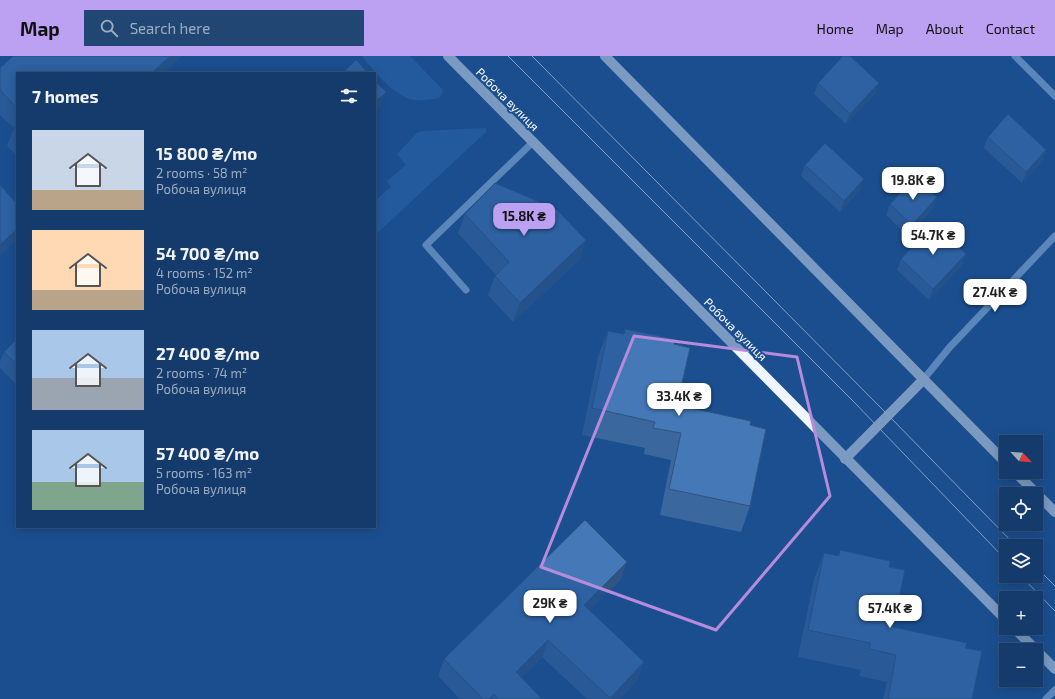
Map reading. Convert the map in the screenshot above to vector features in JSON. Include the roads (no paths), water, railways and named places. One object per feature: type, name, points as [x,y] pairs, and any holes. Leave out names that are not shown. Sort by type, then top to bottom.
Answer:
[{"type":"main road","name":"Робоча вулиця","points":[[448,56],[999,613]]},
{"type":"main road","points":[[605,56],[999,456]]},
{"type":"main road","points":[[846,459],[923,380]]},
{"type":"main road","points":[[1022,479],[1055,512]]},
{"type":"main road","points":[[1021,635],[1029,643]]},
{"type":"main road","points":[[1043,657],[1055,669]]},
{"type":"street","points":[[1015,56],[1055,96]]},
{"type":"street","points":[[466,290],[426,245],[533,142]]},
{"type":"street","points":[[923,380],[948,348],[1055,236]]},
{"type":"street","points":[[1046,699],[1055,690]]},
{"type":"tram line","points":[[508,56],[853,401],[999,553]]},
{"type":"tram line","points":[[532,56],[1009,539]]},
{"type":"tram line","points":[[1043,574],[1055,586]]},
{"type":"tram line","points":[[1028,583],[1055,611]]}]
